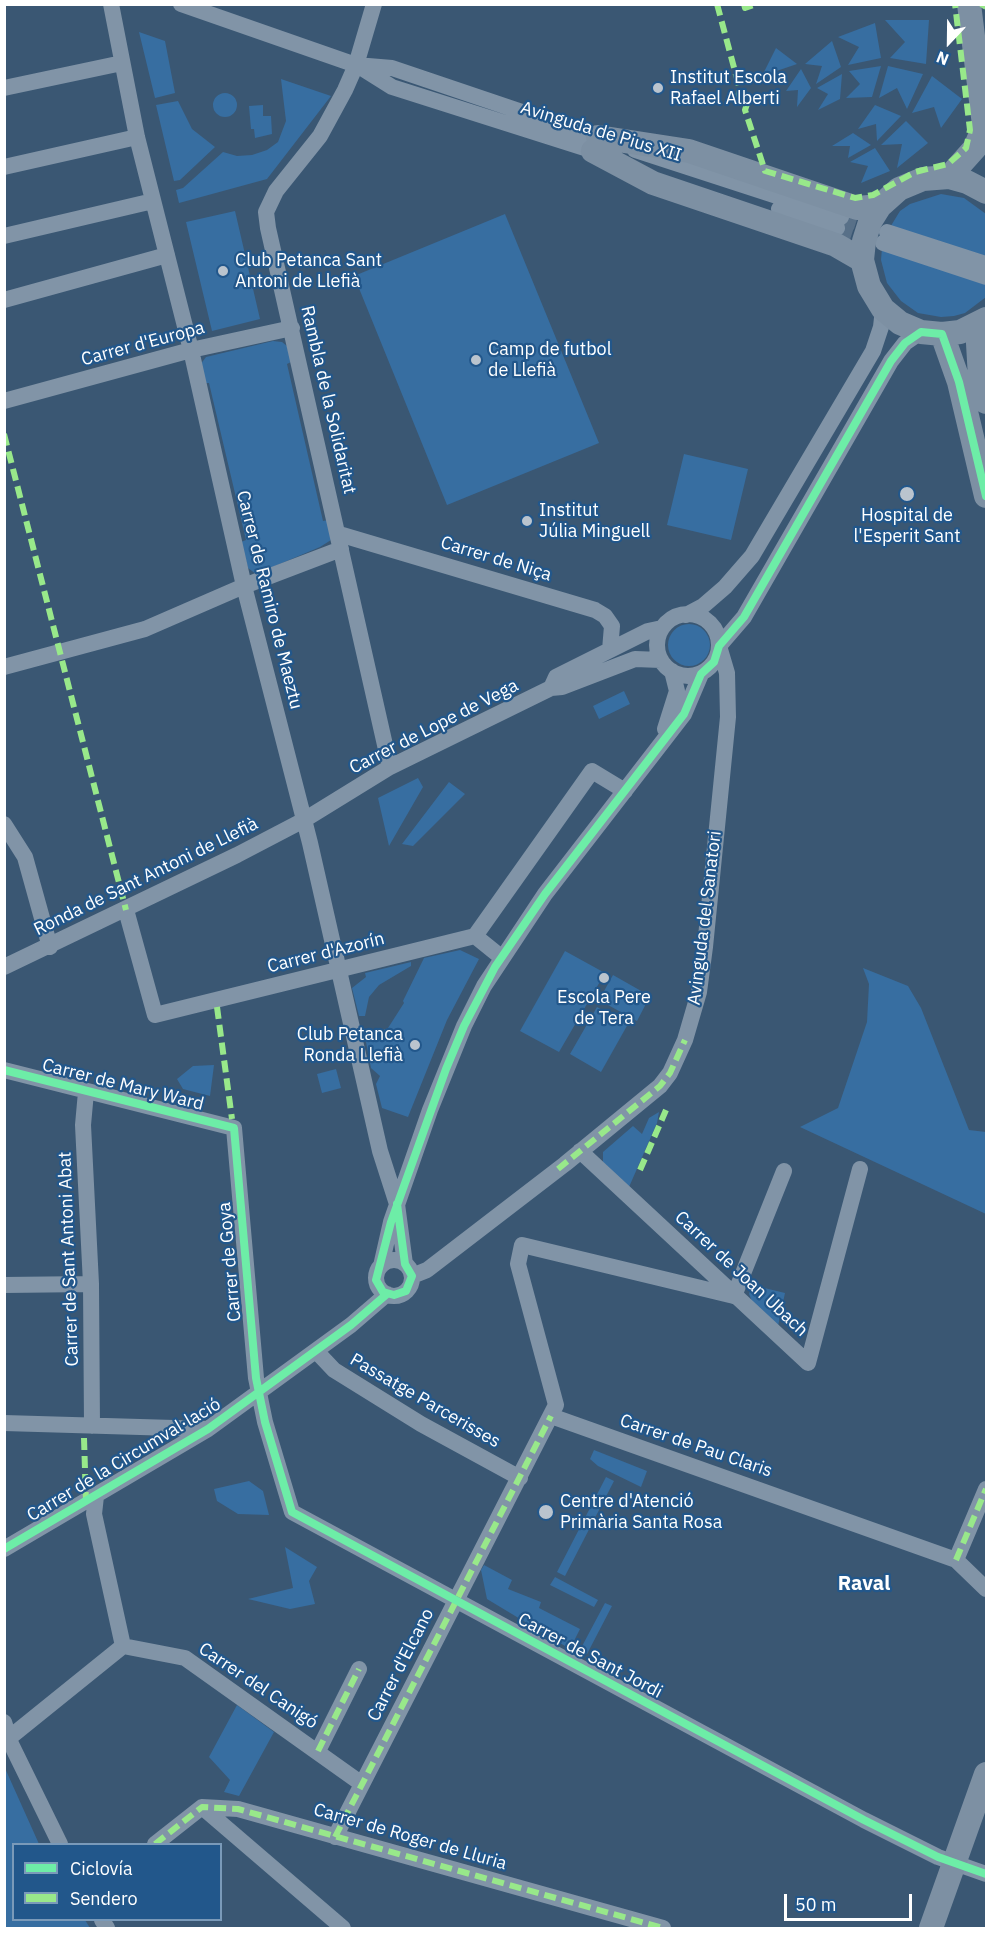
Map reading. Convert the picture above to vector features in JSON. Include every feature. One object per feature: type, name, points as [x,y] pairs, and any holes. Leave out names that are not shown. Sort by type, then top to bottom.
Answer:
[{"type":"street","name":"Carrer de Ramiro de Maeztu","points":[[111,4],[137,137],[191,350],[244,586],[304,820],[380,1151],[397,1204],[409,1270]]},
{"type":"street","name":"Avinguda de Pius XII","points":[[181,4],[356,65],[392,87],[595,144],[839,222]]},
{"type":"street","name":"Rambla de la Solidaritat","points":[[374,4],[356,65],[320,136],[276,191],[266,212],[390,767]]},
{"type":"street","points":[[950,177],[985,135],[969,4]]},
{"type":"street","points":[[981,4],[987,7]]},
{"type":"street","points":[[4,88],[122,63]]},
{"type":"street","points":[[4,167],[137,137]]},
{"type":"street","points":[[595,144],[689,151],[857,208],[880,206]]},
{"type":"street","points":[[595,144],[653,183],[836,245],[862,260]]},
{"type":"street","points":[[987,192],[950,177],[924,179],[899,189],[880,206],[870,222],[864,241],[862,260],[869,286],[884,309],[900,323],[931,333],[959,382],[987,496]]},
{"type":"street","points":[[4,236],[153,201]]},
{"type":"street","points":[[987,264],[885,237],[987,277]]},
{"type":"street","points":[[4,300],[167,255]]},
{"type":"street","points":[[686,615],[703,606],[725,587],[752,556],[873,351],[884,309]]},
{"type":"street","points":[[381,1266],[392,1260],[409,1270],[406,1291],[394,1295],[387,1294],[377,1284],[376,1275],[381,1266],[397,1204],[430,1110],[464,1026],[501,957],[545,894],[684,714],[700,674],[714,662],[719,646],[744,617],[760,585],[891,361],[905,343],[931,333],[960,332],[982,322],[980,378],[987,402]]},
{"type":"street","name":"Carrer d'Europa","points":[[4,401],[191,350],[292,328]]},
{"type":"street","points":[[4,667],[145,629],[340,542]]},
{"type":"street","name":"Carrer de Niça","points":[[340,542],[596,610],[605,616],[612,626],[610,650]]},
{"type":"street","points":[[725,587],[747,582],[760,585]]},
{"type":"street","points":[[656,750],[673,711],[677,691],[657,645],[662,628],[677,616],[699,616],[710,623],[717,634],[719,646]]},
{"type":"street","name":"Carrer de Lope de Vega","points":[[551,688],[556,677],[648,631],[662,628]]},
{"type":"street","name":"Avinguda del Sanatori","points":[[409,1270],[427,1270],[580,1151],[660,1086],[670,1073],[685,1040],[699,992],[728,717],[727,672],[719,646]]},
{"type":"street","name":"Carrer de Lope de Vega","points":[[304,820],[390,767],[551,688],[562,687],[635,659],[667,666]]},
{"type":"street","points":[[667,666],[681,675],[700,674]]},
{"type":"street","points":[[501,957],[475,936],[592,771],[625,791]]},
{"type":"street","name":"Ronda de Sant Antoni de Llefià","points":[[4,967],[126,910],[304,820]]},
{"type":"street","points":[[4,825],[11,831],[26,857],[50,947]]},
{"type":"street","name":"Carrer d'Azorín","points":[[126,910],[155,1015],[475,936]]},
{"type":"street","name":"Carrer de Mary Ward","points":[[4,1070],[234,1128]]},
{"type":"street","name":"Carrer de Sant Antoni Abat","points":[[86,1092],[83,1125],[91,1284],[92,1426]]},
{"type":"street","name":"Carrer de Goya","points":[[234,1128],[258,1394]]},
{"type":"street","name":"Carrer de Joan Ubach","points":[[580,1151],[808,1363],[860,1169]]},
{"type":"street","points":[[551,1416],[556,1405],[518,1264],[522,1245],[734,1296],[784,1171]]},
{"type":"street","points":[[4,1285],[91,1284]]},
{"type":"street","points":[[258,1394],[387,1294]]},
{"type":"street","name":"Passatge Parcerisses","points":[[316,1351],[334,1370],[411,1418],[520,1478]]},
{"type":"street","name":"Carrer de la Circumval·lació","points":[[4,1549],[208,1429],[258,1394]]},
{"type":"street","name":"Carrer de Sant Jordi","points":[[258,1394],[292,1512],[455,1602],[864,1820],[938,1857],[987,1874]]},
{"type":"street","name":"Carrer d'Elcano","points":[[335,1837],[551,1416]]},
{"type":"street","name":"Carrer de Pau Claris","points":[[551,1416],[956,1560],[987,1589]]},
{"type":"street","points":[[4,1423],[208,1429]]},
{"type":"street","points":[[956,1560],[987,1489]]},
{"type":"street","points":[[59,1843],[7,1730],[123,1646],[94,1514],[96,1496]]},
{"type":"street","name":"Carrer del Canigó","points":[[123,1646],[185,1658],[362,1784]]},
{"type":"street","points":[[318,1751],[359,1669]]},
{"type":"street","points":[[931,1929],[987,1774]]},
{"type":"street","points":[[157,1843],[202,1807],[343,1929]]},
{"type":"street","name":"Carrer de Roger de Lluria","points":[[202,1807],[238,1809],[663,1929]]},
{"type":"shaded area","points":[[885,20],[929,20],[926,64],[890,58],[905,42]]},
{"type":"shaded area","points":[[875,23],[881,58],[848,65],[859,47],[838,37]]},
{"type":"shaded area","points":[[139,32],[165,41],[175,93],[155,98]]},
{"type":"shaded area","points":[[832,41],[841,67],[816,84],[822,66],[805,64]]},
{"type":"shaded area","points":[[776,48],[797,64],[762,76]]},
{"type":"shaded area","points":[[881,66],[872,97],[846,98],[860,84],[849,71]]},
{"type":"shaded area","points":[[888,66],[923,74],[907,109],[897,88],[879,98]]},
{"type":"shaded area","points":[[801,69],[811,88],[797,107],[798,90],[786,91]]},
{"type":"shaded area","points":[[842,74],[840,99],[818,110],[828,94],[817,88]]},
{"type":"shaded area","points":[[932,76],[962,99],[941,128],[934,107],[912,113]]},
{"type":"shaded area","points":[[281,79],[331,96],[267,179],[179,203],[176,190],[183,188],[223,152],[237,156],[252,155],[267,150],[278,142],[286,121]]},
{"type":"shaded area","points":[[225,93],[234,96],[237,105],[234,114],[225,117],[216,114],[213,105],[216,96]]},
{"type":"shaded area","points":[[178,101],[192,129],[215,147],[180,180],[174,181],[156,105]]},
{"type":"shaded area","points":[[263,105],[263,116],[271,116],[272,134],[255,138],[254,129],[251,129],[249,106]]},
{"type":"shaded area","points":[[875,105],[901,116],[877,141],[876,124],[858,129]]},
{"type":"shaded area","points":[[906,121],[928,143],[897,168],[902,144],[881,145]]},
{"type":"shaded area","points":[[853,133],[871,145],[848,158],[850,146],[832,146]]},
{"type":"shaded area","points":[[875,148],[890,171],[861,183],[868,166],[850,162]]},
{"type":"shaded area","points":[[941,194],[964,198],[986,214],[986,261],[889,229],[900,211],[910,204]]},
{"type":"shaded area","name":"Club Petanca Sant Antoni de Llefià","points":[[235,211],[260,319],[212,331],[186,222]]},
{"type":"shaded area","name":"Camp de futbol de Llefià","points":[[505,214],[599,443],[447,505],[354,276]]},
{"type":"shaded area","points":[[882,248],[986,282],[986,297],[965,313],[954,316],[941,317],[918,313],[901,301],[887,283],[881,260]]},
{"type":"shaded area","points":[[273,341],[282,342],[287,346],[291,362],[287,364],[323,521],[328,520],[331,540],[320,547],[256,574],[248,568],[241,542],[246,540],[209,383],[205,383],[200,365],[206,357]]},
{"type":"shaded area","points":[[684,454],[748,469],[731,540],[667,525]]},
{"type":"shaded area","points":[[689,624],[704,630],[710,645],[704,660],[689,666],[674,660],[668,645],[674,630]]},
{"type":"shaded area","points":[[624,691],[630,704],[599,719],[593,706]]},
{"type":"shaded area","points":[[418,778],[423,787],[389,846],[378,798]]},
{"type":"shaded area","points":[[449,782],[465,794],[413,846],[402,844]]},
{"type":"shaded area","name":"Club Petanca Ronda Llefià","points":[[460,950],[479,959],[447,1020],[408,1117],[382,1108],[376,1084],[380,1076],[371,1068],[365,1037],[388,1028],[404,1003],[424,958]]},
{"type":"shaded area","points":[[565,951],[605,973],[559,1052],[520,1031]]},
{"type":"shaded area","points":[[411,962],[411,966],[379,985],[369,997],[365,1016],[359,1016],[352,988],[366,977],[365,973]]},
{"type":"shaded area","points":[[863,968],[908,986],[921,1008],[969,1130],[986,1132],[986,1214],[800,1127],[838,1108],[867,1022],[869,984]]},
{"type":"shaded area","points":[[613,975],[650,996],[637,1021],[599,1000]]},
{"type":"shaded area","points":[[597,1007],[628,1024],[601,1072],[570,1054]]},
{"type":"shaded area","points":[[214,1065],[210,1096],[183,1089],[177,1079],[193,1066]]},
{"type":"shaded area","points":[[336,1069],[341,1088],[322,1093],[317,1074]]},
{"type":"shaded area","points":[[659,1112],[657,1123],[629,1187],[603,1162],[603,1152],[633,1126],[642,1134],[649,1118]]},
{"type":"shaded area","points":[[752,1285],[785,1293],[778,1326],[752,1301],[749,1294]]},
{"type":"shaded area","points":[[594,1450],[647,1471],[641,1487],[598,1466],[590,1459]]},
{"type":"shaded area","points":[[606,1477],[614,1481],[565,1576],[557,1572]]},
{"type":"shaded area","points":[[249,1481],[263,1491],[269,1515],[238,1514],[217,1501],[214,1489]]},
{"type":"shaded area","points":[[285,1547],[317,1567],[309,1581],[315,1604],[290,1609],[248,1599],[293,1588]]},
{"type":"shaded area","points":[[484,1565],[512,1580],[508,1589],[541,1602],[539,1608],[580,1629],[570,1649],[487,1599],[481,1570]]},
{"type":"shaded area","points":[[555,1577],[598,1600],[594,1607],[550,1585]]},
{"type":"shaded area","points":[[605,1603],[612,1606],[587,1654],[580,1650]]},
{"type":"shaded area","points":[[237,1705],[274,1732],[239,1796],[224,1792],[230,1780],[209,1757]]},
{"type":"shaded area","points":[[4,1766],[39,1843],[12,1843],[12,1921],[86,1921],[90,1928],[5,1928]]},
{"type":"tunnel","points":[[841,217],[878,229]]},
{"type":"tunnel","points":[[837,228],[874,240]]},
{"type":"marked path","points":[[717,4],[740,90],[737,100],[747,104],[745,110],[765,171],[855,198],[873,195],[915,172],[948,164],[966,148],[970,130],[955,4]]},
{"type":"marked path","points":[[744,4],[745,8],[756,4]]},
{"type":"marked path","points":[[981,4],[986,7]]},
{"type":"marked path","points":[[4,434],[126,910]]},
{"type":"marked path","points":[[217,1007],[232,1119]]},
{"type":"marked path","points":[[558,1169],[660,1086],[670,1073],[685,1040]]},
{"type":"marked path","points":[[640,1170],[666,1110]]},
{"type":"marked path","points":[[335,1837],[551,1416]]},
{"type":"marked path","points":[[84,1438],[86,1502]]},
{"type":"marked path","points":[[956,1560],[986,1489]]},
{"type":"marked path","points":[[318,1751],[359,1669]]},
{"type":"marked path","points":[[156,1843],[202,1807],[238,1809],[663,1928]]},
{"type":"cycle path","points":[[397,1204],[405,1264],[412,1276],[406,1291],[394,1295],[383,1292],[376,1280],[391,1222],[446,1069],[464,1026],[495,967],[545,894],[684,714],[701,674],[714,662],[719,646],[744,617],[891,361],[905,343],[921,332],[942,334],[959,382],[986,496]]},
{"type":"cycle path","points":[[4,1070],[234,1128],[256,1378],[265,1422],[292,1512],[864,1820],[938,1857],[986,1874]]},
{"type":"cycle path","points":[[4,1549],[208,1429],[351,1325],[387,1294]]},
{"type":"place","name":"Institut Escola Rafael Alberti","points":[[658,88]]},
{"type":"place","name":"Club Petanca Sant Antoni de Llefià","points":[[223,271]]},
{"type":"place","name":"Camp de futbol de Llefià","points":[[476,360]]},
{"type":"place","name":"Hospital de l'Esperit Sant","points":[[907,494]]},
{"type":"place","name":"Institut Júlia Minguell","points":[[527,521]]},
{"type":"place","name":"Escola Pere de Tera","points":[[604,978]]},
{"type":"place","name":"Club Petanca Ronda Llefià","points":[[415,1045]]},
{"type":"place","name":"Centre d'Atenció Primària Santa Rosa","points":[[546,1512]]},
{"type":"district","name":"Raval","points":[[864,1584]]}]
